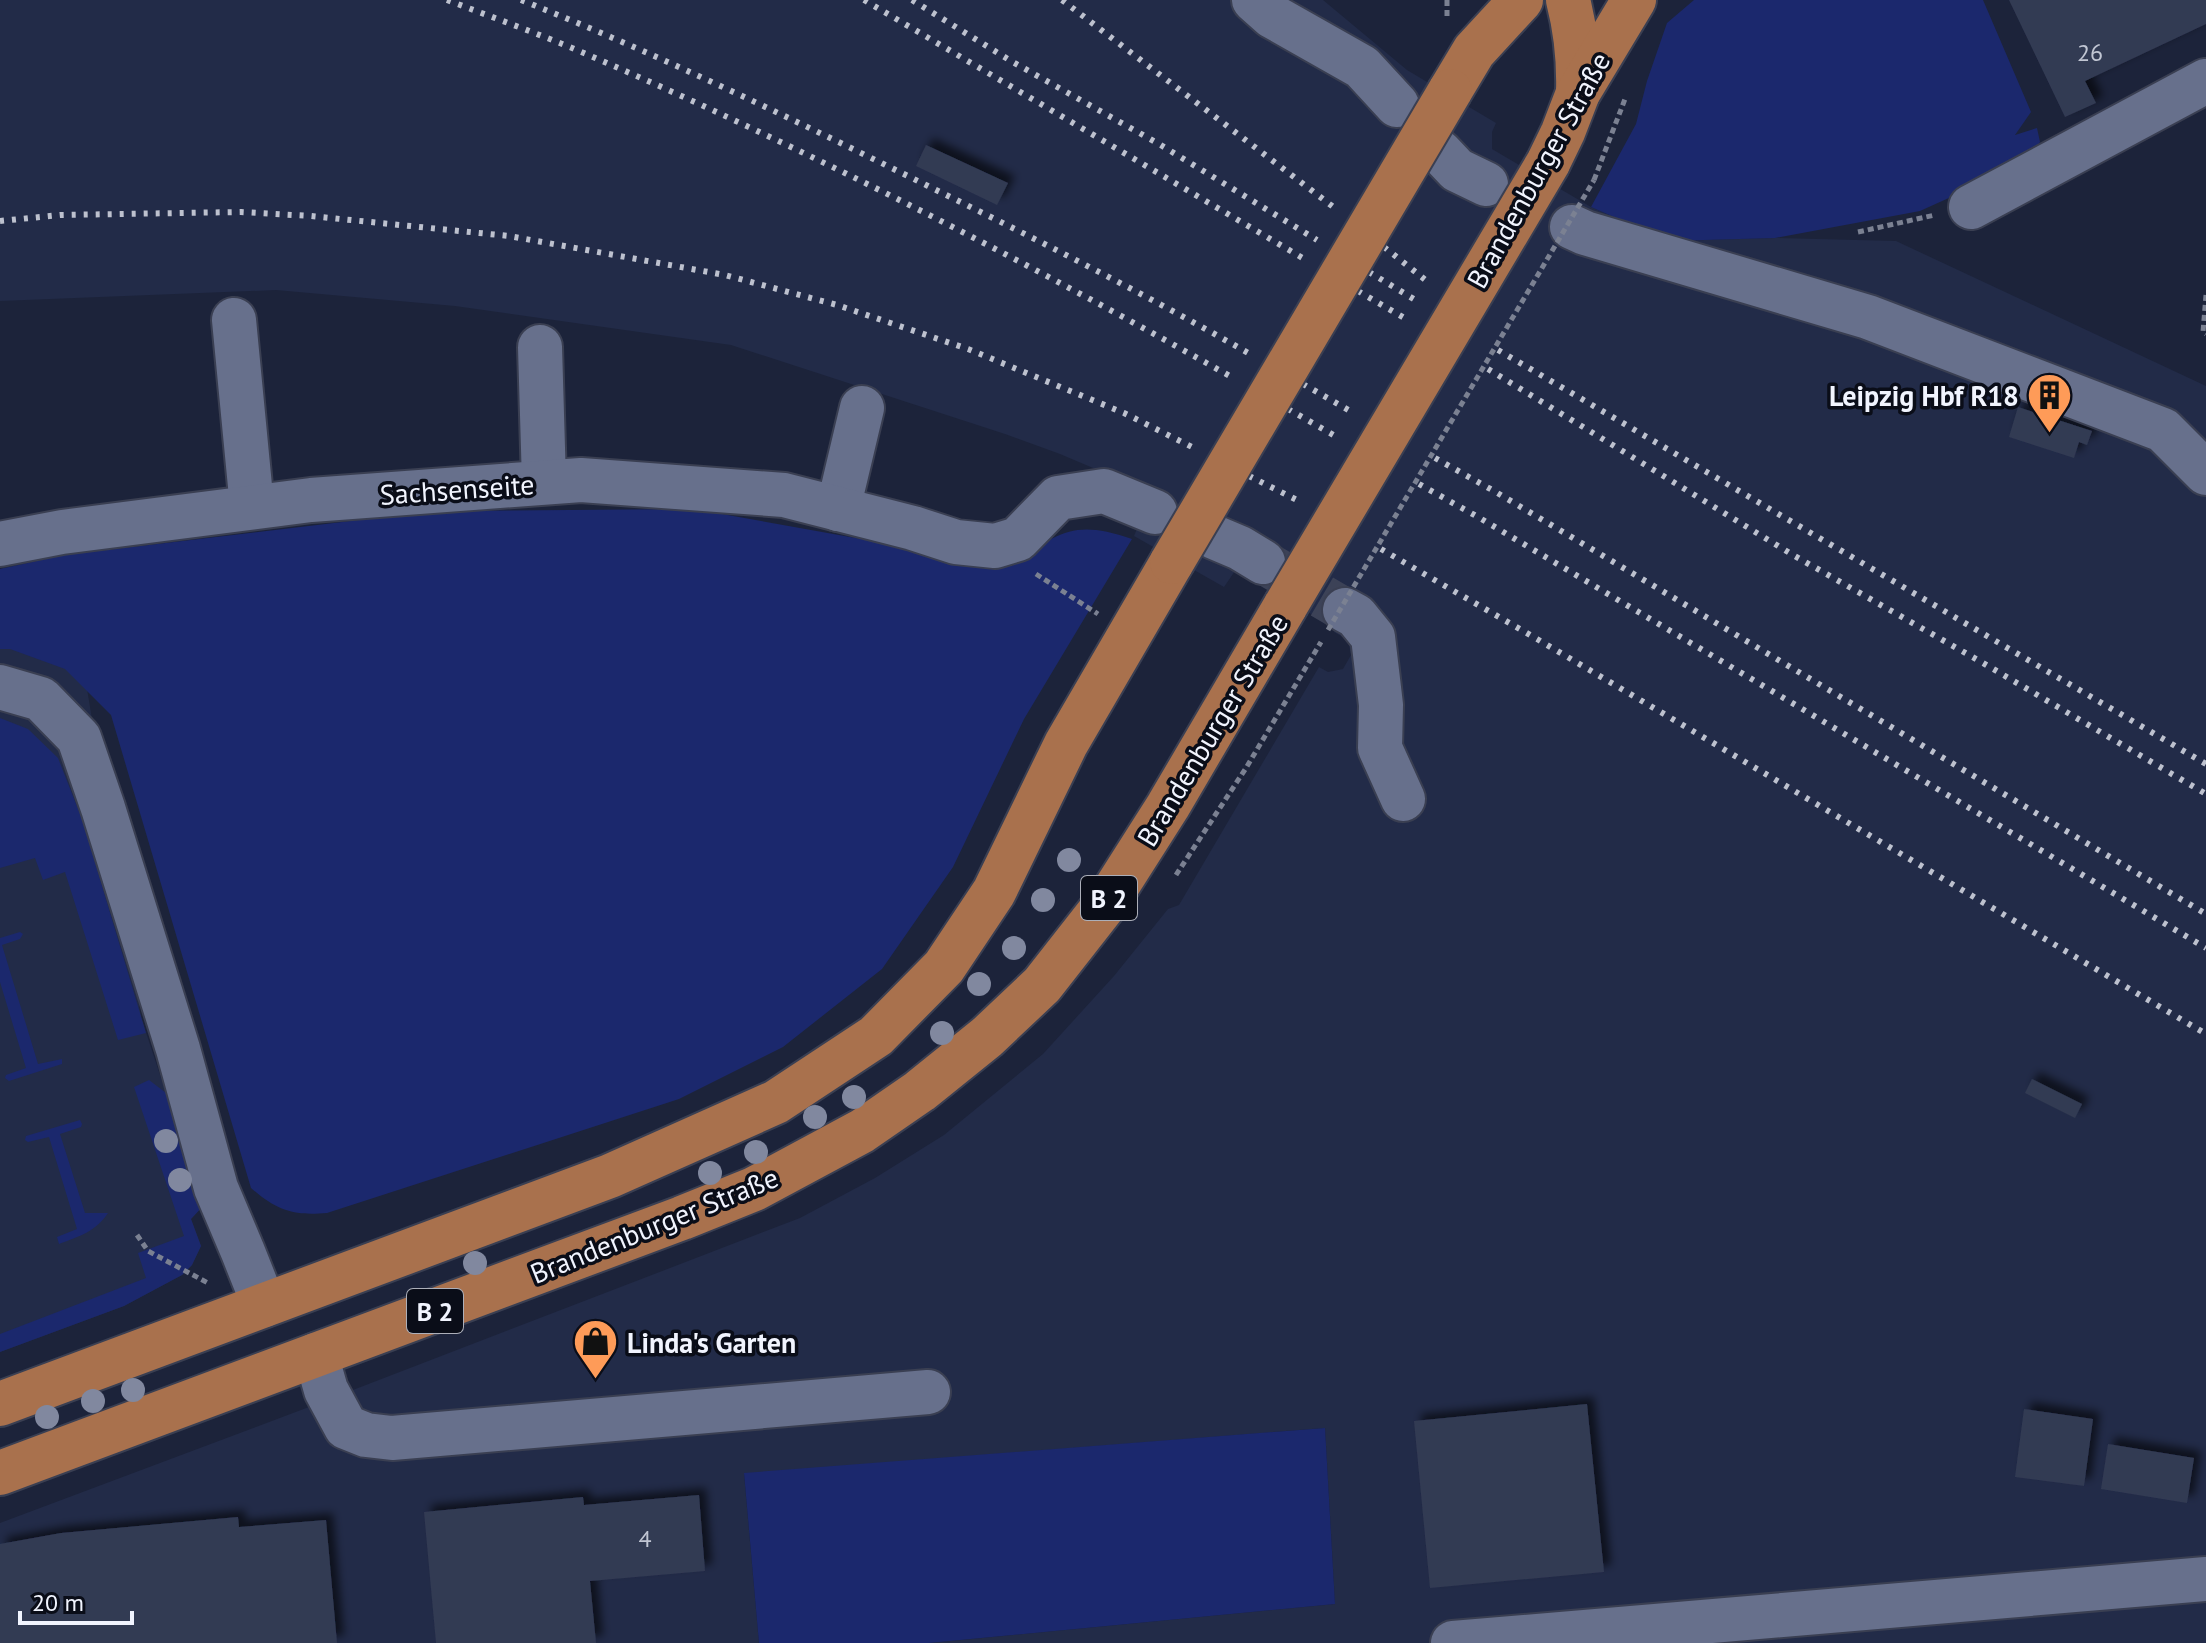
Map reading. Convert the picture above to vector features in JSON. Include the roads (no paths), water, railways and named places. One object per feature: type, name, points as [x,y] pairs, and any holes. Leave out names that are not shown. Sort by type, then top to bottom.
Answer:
[{"type":"main road","points":[[1472,0],[1474,51]]},
{"type":"main road","points":[[1474,51],[1521,0]]},
{"type":"main road","name":"B 2","points":[[1568,0],[1575,26],[1578,93]]},
{"type":"main road","name":"Brandenburger Straße","points":[[0,1473],[754,1189],[862,1131],[920,1091],[987,1037],[1042,985],[1107,902],[1168,806],[1548,163],[1578,93],[1634,0]]},
{"type":"main road","name":"B 2","points":[[0,1404],[240,1285],[610,1176],[776,1102],[876,1036],[944,967],[994,892],[1066,744],[1474,51]]},
{"type":"street","points":[[1254,0],[1272,16],[1362,67],[1397,105]]},
{"type":"street","points":[[1971,207],[2057,140],[2206,81]]},
{"type":"street","points":[[1440,152],[1457,170],[1486,184]]},
{"type":"street","points":[[1572,227],[1868,317],[2163,430],[2206,473]]},
{"type":"street","points":[[234,320],[252,507]]},
{"type":"street","points":[[540,347],[544,482]]},
{"type":"street","points":[[838,509],[862,408]]},
{"type":"street","name":"Sachsenseite","points":[[0,544],[62,532],[311,500],[581,480],[784,495],[956,542],[995,546],[1018,539],[1058,498],[1104,491],[1155,512]]},
{"type":"street","points":[[1214,537],[1263,562]]},
{"type":"street","points":[[1336,620],[1356,616],[1373,637],[1381,705],[1380,748],[1403,799]]},
{"type":"street","points":[[0,687],[41,699],[79,738],[178,1049],[216,1188],[243,1252],[240,1285]]},
{"type":"street","points":[[316,1355],[326,1390],[346,1427],[366,1435],[392,1438],[928,1392]]},
{"type":"street","points":[[1453,1643],[2206,1579]]},
{"type":"tunnel","points":[[1265,563],[1345,610]]},
{"type":"railway","points":[[447,0],[572,48],[825,163],[1073,290],[1235,379]]},
{"type":"railway","points":[[521,0],[676,66],[828,137],[1090,267],[1250,354]]},
{"type":"railway","points":[[864,0],[1306,260]]},
{"type":"railway","points":[[912,0],[1317,240]]},
{"type":"railway","points":[[1062,0],[1336,209]]},
{"type":"railway","points":[[0,221],[60,215],[241,212],[311,216],[509,236],[725,275],[837,305],[968,349],[1124,413],[1194,448]]},
{"type":"railway","points":[[1384,247],[1428,282]]},
{"type":"railway","points":[[1369,272],[1417,301]]},
{"type":"railway","points":[[1358,291],[1406,319]]},
{"type":"railway","points":[[1498,350],[2206,764]]},
{"type":"railway","points":[[1488,369],[1793,555],[2206,794]]},
{"type":"railway","points":[[1303,384],[1352,412]]},
{"type":"railway","points":[[1288,409],[1337,437]]},
{"type":"railway","points":[[1435,458],[2206,914]]},
{"type":"railway","points":[[1249,476],[1299,501]]},
{"type":"railway","points":[[1419,484],[2206,948]]},
{"type":"railway","points":[[1381,549],[2206,1034]]},
{"type":"place","name":"Leipzig Hbf R18","points":[[2050,434]]},
{"type":"place","name":"Linda's Garten","points":[[596,1381]]}]
